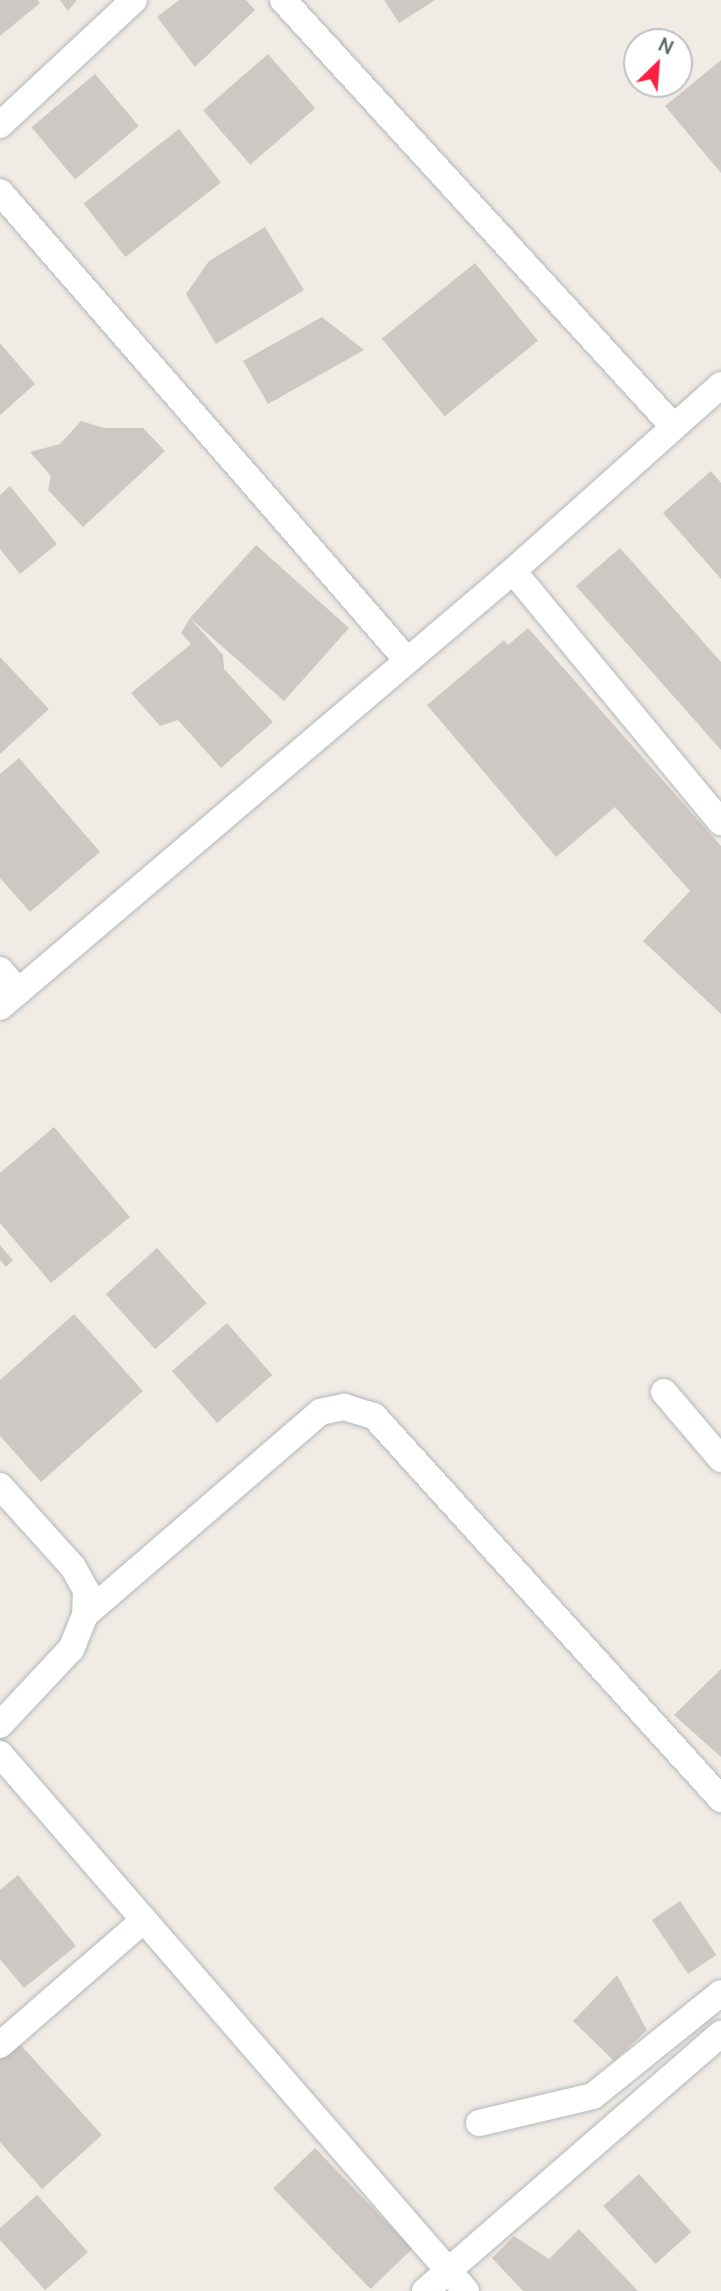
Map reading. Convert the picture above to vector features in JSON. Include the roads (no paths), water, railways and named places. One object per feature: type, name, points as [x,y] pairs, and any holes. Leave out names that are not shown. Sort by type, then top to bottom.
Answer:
[{"type":"street","points":[[0,125],[134,0]]},
{"type":"street","points":[[283,0],[673,426]]},
{"type":"street","points":[[0,192],[407,660]]},
{"type":"street","points":[[0,970],[9,999],[513,571],[721,384]]},
{"type":"street","points":[[513,571],[721,822]]},
{"type":"street","points":[[664,1392],[721,1459]]},
{"type":"street","points":[[85,1615],[320,1412],[344,1406],[374,1416],[721,1799]]},
{"type":"street","points":[[0,1486],[73,1567],[86,1590],[85,1615],[71,1649],[0,1725]]},
{"type":"street","points":[[0,1754],[466,2291]]},
{"type":"street","points":[[0,2045],[144,1920]]},
{"type":"street","points":[[479,2123],[593,2096],[721,1993]]},
{"type":"street","points":[[425,2291],[721,2034]]}]
